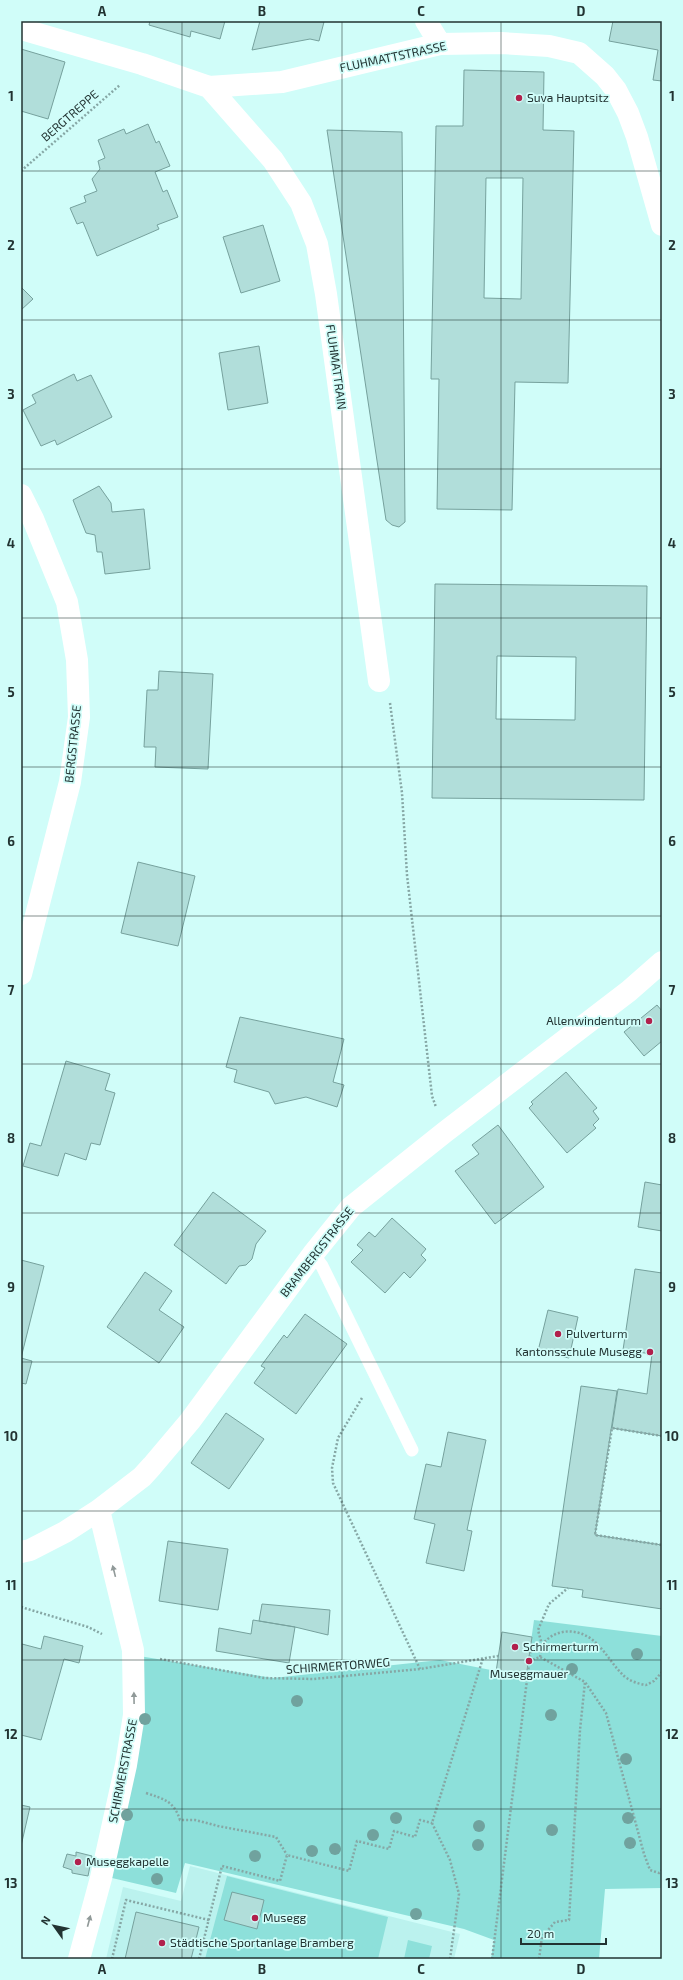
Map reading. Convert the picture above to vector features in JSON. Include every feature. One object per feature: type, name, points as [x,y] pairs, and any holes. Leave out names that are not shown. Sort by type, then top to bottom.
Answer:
[{"type":"street","points":[[426,21],[440,44]]},
{"type":"street","name":"FLUHMATTSTRASSE","points":[[21,29],[142,64],[209,87],[282,82],[440,44],[501,43],[549,46],[579,53],[590,61],[616,90],[628,113],[637,136],[662,225]]},
{"type":"street","name":"FLUHMATTRAIN","points":[[209,87],[273,160],[301,203],[317,244],[326,294],[379,681]]},
{"type":"street","name":"BERGSTRASSE","points":[[21,495],[33,519],[67,602],[77,660],[79,718],[70,782],[21,974]]},
{"type":"street","name":"BRAMBERGSTRASSE","points":[[21,1552],[65,1532],[99,1510],[142,1477],[180,1432],[312,1254],[351,1207],[445,1132],[629,991],[662,962]]},
{"type":"street","name":"SCHIRMERSTRASSE","points":[[79,1959],[101,1878],[126,1765],[134,1715],[133,1650],[99,1510]]},
{"type":"lane","points":[[312,1254],[322,1266],[412,1450]]},
{"type":"path","name":"BERGTREPPE","points":[[21,171],[126,80]]},
{"type":"path","points":[[379,681],[389,697],[402,793],[407,875],[432,1096],[445,1132]]},
{"type":"path","points":[[374,1374],[371,1384],[338,1438],[332,1468],[333,1483],[420,1669]]},
{"type":"path","points":[[662,1436],[612,1428],[595,1535],[662,1545]]},
{"type":"path","points":[[540,1657],[542,1645],[538,1630],[549,1604],[568,1588]]},
{"type":"path","name":"SCHIRMERTORWEG","points":[[21,1608],[88,1627],[149,1657],[264,1678],[313,1679],[420,1669],[498,1656]]},
{"type":"path","points":[[542,1645],[546,1640],[560,1631],[580,1633],[598,1644],[626,1677],[646,1686],[654,1681],[662,1672]]},
{"type":"path","points":[[492,1959],[531,1648]]},
{"type":"path","points":[[529,1661],[540,1657],[585,1682],[606,1713],[644,1854],[650,1870],[659,1873],[662,1870]]},
{"type":"path","points":[[450,1959],[459,1894],[450,1860],[432,1823],[483,1658]]},
{"type":"path","points":[[539,1959],[542,1936],[555,1922],[569,1920],[580,1730],[585,1682]]},
{"type":"path","points":[[142,1791],[166,1800],[176,1809],[180,1820],[195,1820],[276,1837],[287,1855],[349,1871],[357,1841],[389,1849],[394,1831],[415,1836],[420,1820],[432,1823]]},
{"type":"path","points":[[198,1959],[222,1866],[280,1881],[287,1855]]},
{"type":"path","points":[[112,1959],[126,1900],[209,1920]]},
{"type":"shaded area","points":[[534,1620],[662,1636],[662,1888],[605,1889],[599,1959],[491,1959],[494,1940],[464,1929],[185,1863],[176,1893],[112,1878],[139,1656],[273,1678],[440,1660],[526,1677]]},
{"type":"shaded area","name":"Musegg","points":[[190,1866],[460,1934],[454,1959],[106,1959],[123,1887],[181,1901]]},
{"type":"shaded area","points":[[227,1876],[388,1917],[378,1959],[205,1959]]},
{"type":"shaded area","points":[[408,1940],[432,1946],[429,1959],[404,1959]]},
{"type":"building","points":[[150,21],[225,21],[220,39],[191,31],[190,37],[149,25]]},
{"type":"building","points":[[260,21],[324,22],[319,41],[310,39],[252,50]]},
{"type":"building","points":[[613,21],[662,21],[662,81],[653,80],[658,50],[609,41]]},
{"type":"building","points":[[21,49],[65,62],[48,119],[21,111]]},
{"type":"building","points":[[464,70],[544,72],[543,130],[574,131],[568,383],[515,382],[512,510],[437,509],[439,379],[431,379],[436,126],[463,126]],"holes":[[[486,178],[523,178],[521,299],[484,298]]]},
{"type":"building","points":[[148,124],[156,143],[159,141],[170,166],[155,172],[163,192],[167,190],[178,217],[157,225],[159,229],[97,256],[83,222],[77,224],[70,208],[86,202],[84,196],[97,191],[92,179],[100,169],[98,161],[105,158],[98,140],[124,129],[126,134]]},
{"type":"building","points":[[327,130],[402,132],[405,522],[399,527],[392,525],[386,520]]},
{"type":"building","points":[[263,225],[280,281],[241,293],[223,237]]},
{"type":"building","points":[[21,287],[33,299],[21,310]]},
{"type":"building","points":[[259,346],[268,403],[228,410],[219,353]]},
{"type":"building","points":[[74,374],[77,381],[91,375],[112,417],[57,445],[55,440],[41,446],[23,410],[36,403],[32,395]]},
{"type":"building","points":[[99,486],[111,503],[112,512],[144,509],[150,569],[105,574],[102,552],[97,552],[95,535],[86,533],[73,500]]},
{"type":"building","points":[[435,584],[647,586],[644,800],[432,798]],"holes":[[[497,656],[576,657],[575,720],[496,719]]]},
{"type":"building","points":[[159,671],[213,674],[208,769],[155,767],[156,747],[144,747],[147,690],[158,690]]},
{"type":"building","points":[[138,862],[195,876],[178,946],[121,933]]},
{"type":"building","name":"Allenwindenturm","points":[[657,1005],[662,1011],[662,1041],[644,1056],[624,1032]]},
{"type":"building","points":[[240,1017],[344,1039],[333,1082],[344,1085],[337,1107],[306,1097],[275,1104],[269,1092],[234,1082],[237,1070],[226,1067]]},
{"type":"building","points":[[66,1061],[110,1074],[105,1090],[115,1093],[100,1145],[91,1143],[86,1160],[65,1153],[58,1176],[23,1166],[30,1143],[41,1146]]},
{"type":"building","points":[[566,1072],[597,1108],[593,1111],[599,1119],[593,1125],[596,1128],[567,1153],[529,1108],[533,1104],[531,1102]]},
{"type":"building","points":[[498,1125],[544,1187],[495,1224],[455,1171],[479,1154],[472,1145]]},
{"type":"building","points":[[645,1182],[662,1185],[662,1231],[638,1227]]},
{"type":"building","points":[[213,1192],[266,1231],[256,1244],[252,1259],[246,1265],[239,1266],[226,1284],[174,1245]]},
{"type":"building","points":[[392,1218],[426,1249],[421,1255],[426,1260],[410,1278],[404,1272],[385,1293],[351,1262],[363,1250],[357,1245],[369,1232],[375,1237]]},
{"type":"building","points":[[21,1260],[44,1266],[21,1358]]},
{"type":"building","name":"Kantonsschule Musegg","points":[[635,1269],[662,1273],[662,1436],[612,1428],[618,1389],[647,1394],[652,1354],[623,1350]]},
{"type":"building","points":[[145,1272],[172,1291],[159,1310],[184,1327],[159,1363],[107,1327]]},
{"type":"building","name":"Pulverturm","points":[[548,1310],[578,1317],[569,1358],[538,1351]]},
{"type":"building","points":[[305,1314],[347,1344],[296,1414],[254,1383],[265,1368],[261,1366],[284,1335],[287,1338]]},
{"type":"building","points":[[21,1358],[32,1361],[26,1384],[21,1383]]},
{"type":"building","points":[[581,1386],[617,1391],[595,1535],[662,1545],[662,1609],[582,1597],[583,1590],[552,1586]]},
{"type":"building","points":[[226,1413],[264,1439],[229,1489],[191,1463]]},
{"type":"building","points":[[448,1432],[486,1440],[467,1530],[472,1531],[464,1571],[426,1563],[435,1524],[414,1519],[426,1464],[441,1467]]},
{"type":"building","points":[[168,1541],[228,1549],[218,1610],[159,1601]]},
{"type":"building","points":[[262,1604],[330,1610],[328,1635],[295,1627],[259,1621]]},
{"type":"building","points":[[253,1620],[295,1627],[289,1663],[216,1651],[219,1628],[251,1634]]},
{"type":"building","name":"Schirmerturm","points":[[502,1632],[532,1637],[526,1677],[496,1672]]},
{"type":"building","points":[[44,1636],[83,1646],[79,1663],[64,1659],[41,1740],[21,1735],[21,1647],[22,1644],[41,1649]]},
{"type":"building","points":[[21,1805],[30,1807],[21,1846]]},
{"type":"building","name":"Museggkapelle","points":[[76,1852],[92,1856],[88,1876],[72,1873],[72,1870],[63,1867],[67,1854],[76,1856]]},
{"type":"building","points":[[232,1892],[264,1900],[257,1929],[224,1920]]},
{"type":"building","name":"Städtische Sportanlage Bramberg","points":[[136,1912],[199,1927],[191,1959],[125,1959]]},
{"type":"place","name":"Suva Hauptsitz","points":[[519,98]]},
{"type":"place","name":"Allenwindenturm","points":[[649,1021]]},
{"type":"place","name":"Pulverturm","points":[[558,1334]]},
{"type":"place","name":"Kantonsschule Musegg","points":[[650,1352]]},
{"type":"place","name":"Schirmerturm","points":[[515,1647]]},
{"type":"place","name":"Museggmauer","points":[[529,1661]]},
{"type":"place","name":"Museggkapelle","points":[[78,1862]]},
{"type":"place","name":"Musegg","points":[[255,1918]]},
{"type":"place","name":"Städtische Sportanlage Bramberg","points":[[162,1943]]}]
